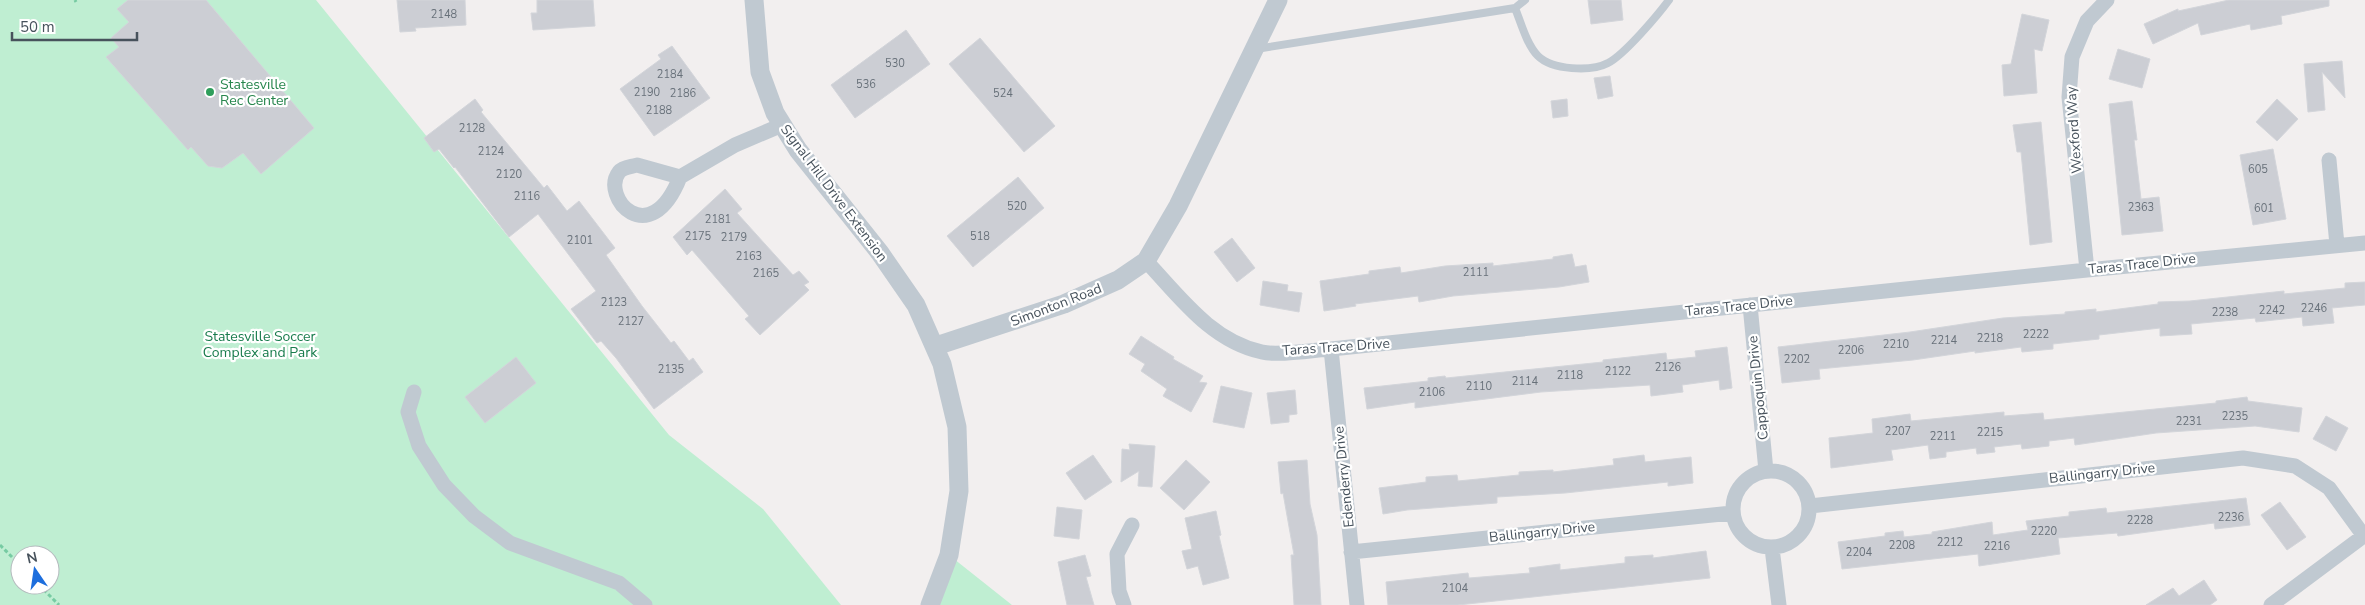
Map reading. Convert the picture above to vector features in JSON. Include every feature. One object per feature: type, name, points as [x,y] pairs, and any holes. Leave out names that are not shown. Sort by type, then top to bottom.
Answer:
[{"type":"street","name":"Signal Hill Drive Extension","points":[[754,0],[760,72],[775,113],[798,150],[885,260],[916,306],[936,346]]},
{"type":"street","name":"Simonton Road","points":[[936,346],[1064,304],[1118,280],[1146,261],[1178,206],[1278,0]]},
{"type":"street","name":"Wexford Way","points":[[2087,270],[2069,98],[2072,57],[2087,21],[2107,0]]},
{"type":"street","points":[[680,177],[735,145],[782,125]]},
{"type":"street","points":[[2329,160],[2337,246]]},
{"type":"street","name":"Taras Trace Drive","points":[[1146,261],[1200,319],[1227,340],[1264,352],[1331,350],[2087,270],[2365,243]]},
{"type":"street","name":"Cappoquin Drive","points":[[1750,305],[1766,471]]},
{"type":"street","points":[[930,605],[949,555],[959,491],[956,427],[942,364],[936,346]]},
{"type":"street","name":"Edenderry Drive","points":[[1331,350],[1357,605]]},
{"type":"street","points":[[414,392],[408,412],[419,446],[444,486],[474,516],[510,542],[619,583],[645,605]]},
{"type":"street","name":"Ballingarry Drive","points":[[1810,506],[2243,458],[2295,466],[2304,471],[2328,488],[2364,536]]},
{"type":"street","points":[[1766,471],[1784,473],[1794,478],[1805,490],[1810,506],[1807,524],[1796,539],[1783,546],[1772,548],[1761,547],[1748,541],[1738,530],[1732,513],[1734,498],[1742,483],[1751,476],[1766,471]]},
{"type":"street","name":"Ballingarry Drive","points":[[1351,552],[1732,513]]},
{"type":"street","points":[[1124,605],[1119,590],[1117,554],[1132,525]]},
{"type":"street","points":[[2271,605],[2364,536]]},
{"type":"street","points":[[1772,548],[1778,605]]},
{"type":"lane","points":[[1254,49],[1515,8],[1525,0]]},
{"type":"lane","points":[[1515,8],[1526,36],[1539,57],[1561,68],[1588,68],[1608,63],[1634,41],[1669,0]]},
{"type":"path","points":[[0,545],[10,555]]},
{"type":"path","points":[[49,595],[59,605]]},
{"type":"green space","name":"Statesville Soccer Complex and Park","points":[[0,0],[316,0],[669,435],[763,509],[841,605],[0,605]]},
{"type":"green space","points":[[949,555],[1012,605],[927,605]]},
{"type":"building","name":"Statesville Rec Center","points":[[128,0],[206,0],[314,128],[261,174],[243,153],[222,168],[208,166],[191,147],[188,150],[106,57],[119,47],[111,38],[129,22],[117,9]]},
{"type":"building","points":[[397,0],[465,0],[466,25],[415,28],[416,31],[400,32]]},
{"type":"building","points":[[537,0],[593,0],[595,26],[533,30],[531,13],[537,13]]},
{"type":"building","points":[[1588,0],[1621,0],[1623,20],[1591,24]]},
{"type":"building","points":[[2229,0],[2329,0],[2329,6],[2281,16],[2282,24],[2251,30],[2250,24],[2201,35],[2198,23],[2153,44],[2144,24],[2178,9],[2178,11]]},
{"type":"building","points":[[2022,14],[2049,20],[2042,51],[2034,49],[2037,93],[2004,96],[2002,65],[2011,64]]},
{"type":"building","points":[[906,30],[930,64],[855,118],[831,85]]},
{"type":"building","points":[[980,38],[1055,126],[1024,152],[949,64]]},
{"type":"building","points":[[672,46],[710,98],[654,136],[620,89],[661,59],[658,55]]},
{"type":"building","points":[[2118,49],[2150,59],[2142,88],[2109,79]]},
{"type":"building","points":[[2342,61],[2345,98],[2322,72],[2325,110],[2308,112],[2304,64]]},
{"type":"building","points":[[1610,76],[1613,96],[1598,99],[1594,78]]},
{"type":"building","points":[[475,99],[483,110],[481,112],[544,188],[547,185],[567,211],[579,201],[615,248],[606,255],[642,306],[671,343],[674,341],[689,361],[693,358],[703,372],[654,409],[616,358],[601,341],[597,343],[571,309],[596,291],[538,214],[509,237],[455,167],[439,149],[434,152],[424,138]]},
{"type":"building","points":[[1567,99],[1568,116],[1553,118],[1551,101]]},
{"type":"building","points":[[2277,99],[2298,119],[2277,141],[2256,122]]},
{"type":"building","points":[[2132,101],[2137,140],[2134,140],[2141,199],[2159,197],[2163,231],[2122,235],[2109,104]]},
{"type":"building","points":[[2041,122],[2052,242],[2030,245],[2021,152],[2017,152],[2013,125]]},
{"type":"building","points":[[2273,149],[2286,219],[2253,225],[2240,155]]},
{"type":"building","points":[[1018,177],[1044,208],[973,267],[947,236]]},
{"type":"building","points":[[725,189],[742,209],[737,213],[793,275],[799,271],[809,282],[804,285],[809,290],[760,335],[745,319],[749,316],[692,250],[687,255],[673,237]]},
{"type":"building","points":[[1232,238],[1255,268],[1237,282],[1214,252]]},
{"type":"building","points":[[1572,254],[1575,267],[1586,265],[1589,282],[1559,287],[1453,296],[1419,302],[1418,296],[1355,304],[1356,306],[1324,311],[1320,281],[1369,274],[1369,271],[1400,267],[1401,273],[1445,266],[1493,263],[1493,266],[1553,259],[1553,257]]},
{"type":"building","points":[[1263,281],[1288,285],[1287,291],[1302,293],[1299,312],[1260,305]]},
{"type":"building","points":[[2365,282],[2365,305],[2332,308],[2334,323],[2303,326],[2302,317],[2256,322],[2255,318],[2191,324],[2192,334],[2160,336],[2160,328],[2099,335],[2099,339],[2053,344],[2053,349],[2022,352],[2021,347],[1819,369],[1820,379],[1782,383],[1778,347],[1910,332],[2003,318],[2065,314],[2065,312],[2096,309],[2096,312],[2158,304],[2158,302],[2190,301],[2284,291],[2284,294],[2345,288],[2345,283]]},
{"type":"building","points":[[1141,336],[1174,357],[1173,359],[1203,376],[1199,382],[1207,383],[1191,412],[1163,396],[1167,389],[1141,371],[1145,364],[1129,354]]},
{"type":"building","points":[[1727,347],[1732,388],[1720,390],[1719,380],[1682,385],[1683,392],[1651,396],[1650,385],[1541,392],[1415,408],[1415,402],[1367,409],[1364,388],[1428,381],[1428,378],[1445,376],[1446,378],[1603,362],[1603,360],[1666,353],[1667,360],[1696,357],[1695,351]]},
{"type":"building","points":[[516,357],[536,383],[485,423],[465,397]]},
{"type":"building","points":[[1221,386],[1252,393],[1244,428],[1213,422]]},
{"type":"building","points":[[1295,390],[1297,414],[1289,415],[1289,422],[1271,424],[1267,393]]},
{"type":"building","points":[[2247,397],[2248,401],[2302,408],[2299,432],[2255,426],[2156,433],[2075,445],[2074,438],[2049,441],[2049,446],[2022,449],[2021,444],[1994,447],[1995,452],[1977,454],[1976,448],[1946,452],[1946,457],[1930,459],[1928,445],[1891,450],[1893,460],[1831,468],[1829,438],[1873,433],[1872,419],[1910,414],[1911,421],[2004,412],[2004,416],[2043,413],[2044,420],[2216,403],[2216,401]]},
{"type":"building","points":[[2326,416],[2348,428],[2336,451],[2313,439]]},
{"type":"building","points":[[1129,444],[1155,446],[1152,487],[1138,486],[1139,471],[1121,482],[1122,449],[1130,450]]},
{"type":"building","points":[[1093,455],[1112,482],[1085,500],[1066,473]]},
{"type":"building","points":[[1644,455],[1645,462],[1691,457],[1693,483],[1668,486],[1668,482],[1565,493],[1497,497],[1497,503],[1407,510],[1383,514],[1379,488],[1426,482],[1426,477],[1457,475],[1458,481],[1519,475],[1519,472],[1553,470],[1553,472],[1614,465],[1613,459]]},
{"type":"building","points":[[1186,460],[1210,482],[1184,510],[1160,488]]},
{"type":"building","points":[[1307,460],[1310,504],[1317,535],[1321,605],[1294,605],[1291,555],[1294,555],[1283,493],[1281,494],[1278,462]]},
{"type":"building","points":[[2246,498],[2250,525],[2215,529],[2214,523],[2118,536],[2117,533],[2058,538],[2060,554],[1979,566],[1978,554],[1842,569],[1838,542],[1885,536],[1885,533],[1903,531],[1904,537],[1932,534],[1932,532],[1992,522],[1993,535],[2028,530],[2026,521],[2069,516],[2069,512],[2106,508],[2107,513]]},
{"type":"building","points":[[2280,502],[2306,537],[2287,550],[2261,515]]},
{"type":"building","points":[[1057,507],[1082,510],[1079,539],[1054,536]]},
{"type":"building","points":[[1216,511],[1221,535],[1219,536],[1229,578],[1203,585],[1198,566],[1187,569],[1182,551],[1192,549],[1185,518]]},
{"type":"building","points":[[1706,551],[1710,578],[1458,605],[1388,605],[1386,582],[1468,573],[1469,578],[1530,573],[1529,568],[1560,564],[1560,570],[1625,563],[1625,557],[1653,555],[1653,558]]},
{"type":"building","points":[[1085,555],[1091,576],[1086,577],[1094,605],[1067,605],[1058,562]]},
{"type":"building","points":[[2204,580],[2217,600],[2210,605],[2146,605],[2173,588],[2179,596]]},
{"type":"place","name":"Statesville Rec Center","points":[[210,92]]}]
